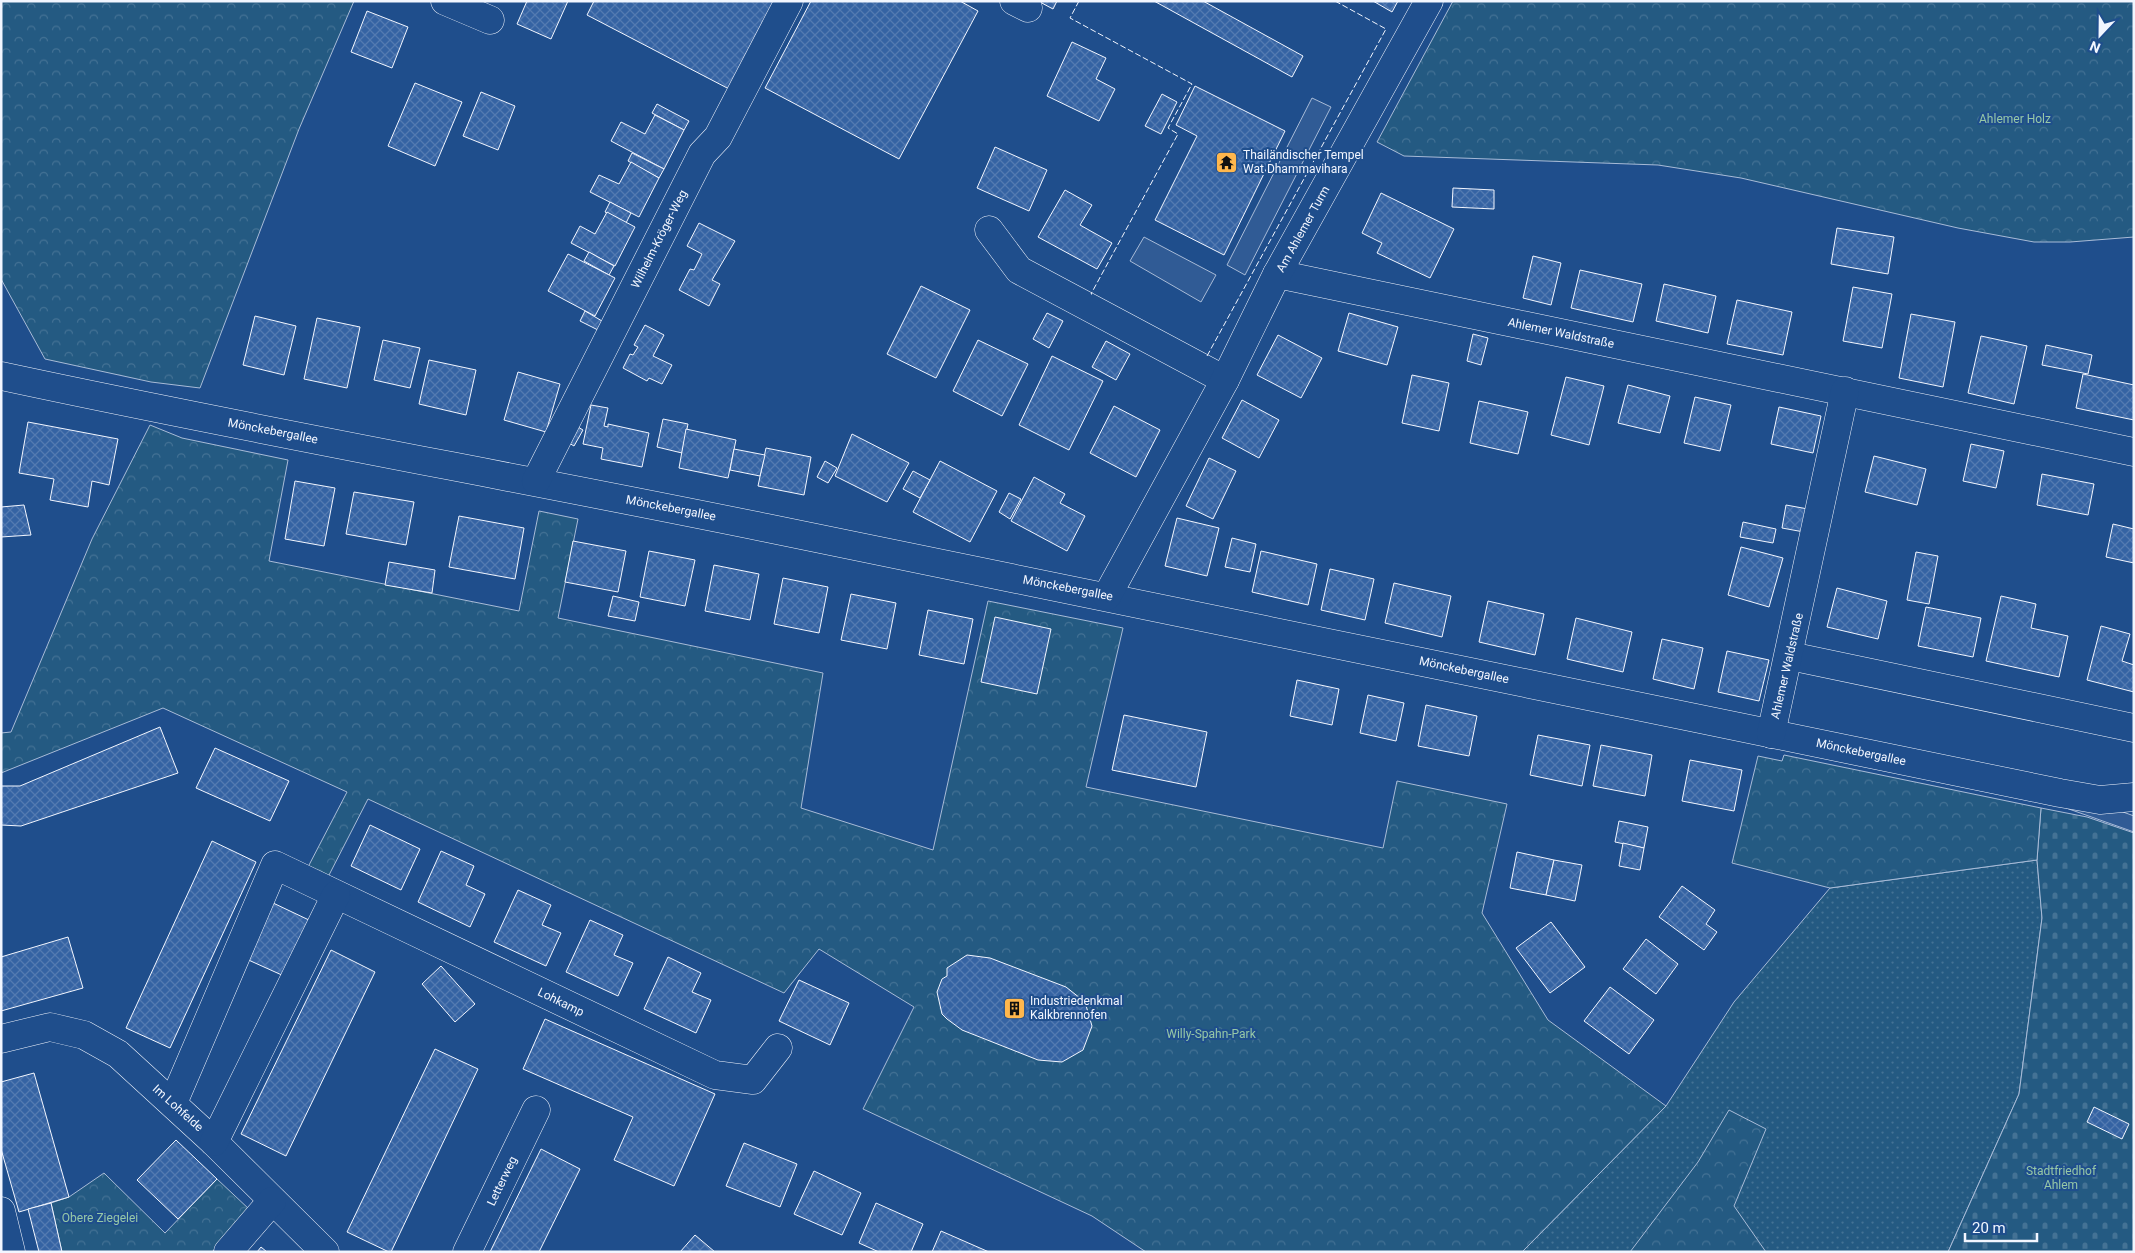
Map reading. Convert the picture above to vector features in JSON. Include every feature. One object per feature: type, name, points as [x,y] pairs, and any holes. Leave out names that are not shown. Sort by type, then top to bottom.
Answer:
[{"type":"street","points":[[445,1],[490,20]]},
{"type":"street","name":"Wilhelm-Kröger-Weg","points":[[536,481],[702,154],[718,136],[789,1]]},
{"type":"street","name":"Am Ahlemer Turm","points":[[1107,596],[1225,380],[1278,274],[1428,1]]},
{"type":"street","points":[[989,230],[1019,270],[1225,380]]},
{"type":"street","name":"Ahlemer Waldstraße","points":[[1278,274],[2134,452]]},
{"type":"street","name":"Mönckebergallee","points":[[1,376],[168,412],[536,481],[1107,596],[1771,734],[2100,800],[2134,797]]},
{"type":"street","name":"Ahlemer Waldstraße","points":[[1771,734],[1790,656],[1845,391]]},
{"type":"street","points":[[1790,656],[2134,728]]},
{"type":"street","name":"Lohkamp","points":[[173,1103],[275,864],[336,895],[715,1075],[753,1080],[778,1048]]},
{"type":"street","points":[[214,1142],[336,895]]},
{"type":"street","name":"Im Lohfelde","points":[[1,1039],[50,1027],[84,1035],[118,1054],[214,1142],[325,1252]]},
{"type":"street","name":"Letterweg","points":[[468,1252],[536,1110]]},
{"type":"street","points":[[228,1252],[272,1201]]},
{"type":"street","points":[[1,1210],[11,1252]]},
{"type":"green space","points":[[1,1],[354,1],[299,129],[200,388],[151,382],[45,359],[1,279]]},
{"type":"green space","name":"Ahlemer Holz","points":[[1453,1],[2134,1],[2134,237],[2070,242],[2034,242],[1958,228],[1741,178],[1658,165],[1404,156],[1377,142]]},
{"type":"green space","name":"Willy-Spahn-Park","points":[[150,425],[182,438],[288,460],[269,561],[519,611],[539,511],[578,519],[558,618],[823,673],[801,808],[933,850],[988,601],[1123,628],[1086,787],[1383,848],[1397,781],[1507,804],[1482,913],[1548,1020],[1666,1106],[1522,1252],[1146,1252],[1092,1216],[863,1109],[914,1007],[819,949],[784,993],[368,799],[328,877],[308,867],[347,792],[163,708],[1,773],[1,733],[11,732],[92,539]]},
{"type":"green space","points":[[1784,755],[2041,808],[2037,860],[1830,888],[1732,863],[1758,756],[1782,761]]},
{"type":"green space","name":"Stadtfriedhof Ahlem","points":[[2041,808],[2087,817],[2134,833],[2134,1252],[1948,1252],[2019,1094],[2042,918],[2037,860]]},
{"type":"green space","points":[[2037,860],[2042,918],[2019,1094],[1948,1252],[1522,1252],[1666,1106],[1734,1002],[1830,888]]},
{"type":"green space","points":[[1729,1110],[1766,1129],[1734,1206],[1766,1252],[1630,1252],[1698,1162]]},
{"type":"green space","name":"Obere Ziegelei","points":[[104,1173],[165,1233],[217,1179],[250,1210],[212,1252],[62,1252],[51,1203],[69,1197]]},
{"type":"shaded area","points":[[1312,98],[1331,107],[1245,275],[1227,265]]},
{"type":"shaded area","points":[[1144,237],[1216,275],[1201,302],[1130,261]]},
{"type":"shaded area","points":[[2104,805],[2134,816],[2134,832],[2066,808]]},
{"type":"building","points":[[527,1],[568,1],[551,39],[517,24]]},
{"type":"building","points":[[594,1],[778,1],[731,90],[587,15]]},
{"type":"building","points":[[811,1],[960,1],[978,11],[899,159],[765,88]]},
{"type":"building","points":[[1038,1],[1057,1],[1053,9]]},
{"type":"building","points":[[1154,1],[1203,1],[1303,56],[1292,77]]},
{"type":"building","points":[[1373,1],[1398,1],[1392,12]]},
{"type":"building","points":[[367,11],[408,27],[392,68],[351,52]]},
{"type":"building","points":[[1072,42],[1106,58],[1096,79],[1115,89],[1099,121],[1047,96]]},
{"type":"building","points":[[415,83],[462,102],[435,166],[388,146]]},
{"type":"building","name":"Thailändischer Tempel Wat Dhammavihara","points":[[1195,86],[1285,131],[1224,255],[1155,220],[1197,136],[1176,125]]},
{"type":"building","points":[[481,92],[515,106],[498,150],[463,136]]},
{"type":"building","points":[[1162,94],[1177,102],[1161,134],[1145,126]]},
{"type":"building","points":[[657,104],[689,121],[684,130],[652,113]]},
{"type":"building","points":[[655,115],[684,130],[664,169],[611,141],[621,122],[645,134]]},
{"type":"building","points":[[995,147],[1047,170],[1029,211],[977,188]]},
{"type":"building","points":[[632,153],[664,169],[659,178],[628,161]]},
{"type":"building","points":[[631,162],[659,178],[639,217],[590,192],[599,175],[619,184]]},
{"type":"building","points":[[1453,188],[1494,190],[1494,209],[1452,207]]},
{"type":"building","points":[[1065,190],[1092,205],[1080,225],[1112,243],[1097,269],[1038,237]]},
{"type":"building","points":[[1381,193],[1454,229],[1430,278],[1377,253],[1382,243],[1362,233]]},
{"type":"building","points":[[610,202],[631,213],[626,223],[605,212]]},
{"type":"building","points":[[607,212],[635,227],[615,266],[571,243],[580,226],[595,234]]},
{"type":"building","points":[[699,223],[735,241],[712,280],[720,284],[709,306],[679,290],[690,269],[694,270],[702,254],[687,246]]},
{"type":"building","points":[[1837,228],[1894,237],[1888,274],[1831,264]]},
{"type":"building","points":[[589,252],[614,266],[609,275],[584,261]]},
{"type":"building","points":[[568,254],[615,278],[595,316],[548,291]]},
{"type":"building","points":[[1533,256],[1561,263],[1551,305],[1523,298]]},
{"type":"building","points":[[1580,270],[1642,284],[1633,322],[1571,308]]},
{"type":"building","points":[[1664,284],[1716,296],[1708,333],[1656,321]]},
{"type":"building","points":[[921,286],[970,310],[936,378],[887,354]]},
{"type":"building","points":[[1853,287],[1892,294],[1882,348],[1843,341]]},
{"type":"building","points":[[1737,300],[1792,312],[1783,355],[1727,344]]},
{"type":"building","points":[[585,311],[602,321],[598,330],[580,321]]},
{"type":"building","points":[[1047,313],[1063,321],[1049,348],[1033,339]]},
{"type":"building","points":[[1349,313],[1398,327],[1387,365],[1338,351]]},
{"type":"building","points":[[1911,314],[1955,322],[1943,387],[1899,378]]},
{"type":"building","points":[[255,316],[296,326],[284,375],[243,365]]},
{"type":"building","points":[[317,318],[360,327],[347,388],[304,379]]},
{"type":"building","points":[[645,325],[664,335],[653,356],[672,365],[662,384],[649,378],[647,381],[623,368],[630,354],[633,355],[638,347],[634,345]]},
{"type":"building","points":[[1473,334],[1488,338],[1481,365],[1467,361]]},
{"type":"building","points":[[1278,335],[1322,358],[1301,398],[1257,375]]},
{"type":"building","points":[[1981,336],[2027,346],[2014,404],[1968,393]]},
{"type":"building","points":[[383,340],[420,348],[410,388],[374,380]]},
{"type":"building","points":[[978,340],[1028,364],[1002,416],[953,391]]},
{"type":"building","points":[[1106,341],[1130,354],[1116,380],[1092,367]]},
{"type":"building","points":[[2046,345],[2092,355],[2088,374],[2042,365]]},
{"type":"building","points":[[1052,356],[1103,381],[1069,450],[1019,425]]},
{"type":"building","points":[[429,360],[476,370],[466,415],[419,404]]},
{"type":"building","points":[[518,372],[560,384],[546,432],[504,420]]},
{"type":"building","points":[[2083,374],[2134,385],[2134,420],[2076,408]]},
{"type":"building","points":[[1412,375],[1449,383],[1439,431],[1402,423]]},
{"type":"building","points":[[1566,377],[1604,386],[1589,445],[1551,435]]},
{"type":"building","points":[[1628,385],[1670,396],[1660,433],[1618,423]]},
{"type":"building","points":[[1695,397],[1731,405],[1720,451],[1684,443]]},
{"type":"building","points":[[1242,400],[1279,420],[1259,458],[1222,438]]},
{"type":"building","points":[[1479,401],[1528,412],[1518,454],[1470,443]]},
{"type":"building","points":[[591,405],[608,408],[604,426],[608,427],[608,424],[649,433],[642,467],[601,459],[603,448],[583,444]]},
{"type":"building","points":[[1114,406],[1160,430],[1136,477],[1090,453]]},
{"type":"building","points":[[1779,407],[1821,416],[1813,453],[1771,444]]},
{"type":"building","points":[[663,419],[688,424],[682,453],[657,447]]},
{"type":"building","points":[[28,422],[118,439],[109,485],[92,481],[88,507],[50,500],[54,479],[19,473]]},
{"type":"building","points":[[573,424],[583,430],[574,446],[564,440]]},
{"type":"building","points":[[686,429],[736,440],[728,478],[679,468]]},
{"type":"building","points":[[852,434],[909,463],[887,502],[835,476]]},
{"type":"building","points":[[1971,444],[2004,451],[1996,488],[1963,481]]},
{"type":"building","points":[[766,448],[811,457],[804,495],[758,486]]},
{"type":"building","points":[[734,449],[765,455],[760,476],[730,470]]},
{"type":"building","points":[[1874,456],[1926,469],[1917,505],[1865,492]]},
{"type":"building","points":[[1209,458],[1236,471],[1213,519],[1186,506]]},
{"type":"building","points":[[825,461],[837,468],[828,483],[817,477]]},
{"type":"building","points":[[940,461],[997,491],[970,542],[913,512]]},
{"type":"building","points":[[913,471],[930,480],[920,498],[903,489]]},
{"type":"building","points":[[2042,474],[2094,484],[2088,515],[2037,505]]},
{"type":"building","points":[[1034,477],[1065,494],[1060,503],[1085,516],[1067,551],[1011,521]]},
{"type":"building","points":[[295,481],[335,488],[324,546],[285,539]]},
{"type":"building","points":[[354,492],[414,502],[406,545],[346,534]]},
{"type":"building","points":[[1009,493],[1021,499],[1010,519],[999,512]]},
{"type":"building","points":[[24,505],[31,535],[1,537],[1,507]]},
{"type":"building","points":[[1786,505],[1808,509],[1804,532],[1782,528]]},
{"type":"building","points":[[459,516],[524,528],[515,579],[449,567]]},
{"type":"building","points":[[1177,518],[1219,528],[1207,576],[1165,566]]},
{"type":"building","points":[[1743,522],[1776,529],[1773,543],[1740,537]]},
{"type":"building","points":[[2113,524],[2134,529],[2134,563],[2106,557]]},
{"type":"building","points":[[1232,538],[1256,544],[1250,572],[1225,567]]},
{"type":"building","points":[[573,541],[626,551],[618,592],[565,582]]},
{"type":"building","points":[[1741,547],[1783,558],[1769,607],[1728,595]]},
{"type":"building","points":[[649,551],[695,560],[685,606],[640,597]]},
{"type":"building","points":[[1261,551],[1317,564],[1308,605],[1252,592]]},
{"type":"building","points":[[1916,552],[1938,556],[1929,604],[1907,600]]},
{"type":"building","points":[[389,562],[435,570],[432,593],[385,585]]},
{"type":"building","points":[[714,565],[759,574],[750,620],[705,611]]},
{"type":"building","points":[[1330,569],[1374,579],[1365,620],[1321,610]]},
{"type":"building","points":[[783,578],[828,587],[819,633],[774,624]]},
{"type":"building","points":[[1394,583],[1451,596],[1442,637],[1385,623]]},
{"type":"building","points":[[1837,588],[1887,601],[1878,639],[1827,627]]},
{"type":"building","points":[[851,594],[896,603],[887,649],[841,640]]},
{"type":"building","points":[[613,596],[639,602],[635,621],[608,616]]},
{"type":"building","points":[[2001,596],[2036,604],[2031,628],[2068,636],[2059,677],[1986,661]]},
{"type":"building","points":[[1488,601],[1544,614],[1535,655],[1479,642]]},
{"type":"building","points":[[1926,607],[1981,618],[1973,657],[1918,646]]},
{"type":"building","points":[[928,610],[973,619],[964,664],[919,655]]},
{"type":"building","points":[[995,617],[1051,629],[1037,694],[981,682]]},
{"type":"building","points":[[1576,618],[1632,632],[1623,672],[1567,659]]},
{"type":"building","points":[[2101,626],[2130,634],[2122,661],[2134,665],[2134,692],[2087,680]]},
{"type":"building","points":[[1662,639],[1703,648],[1694,689],[1653,679]]},
{"type":"building","points":[[1727,651],[1769,660],[1759,701],[1718,692]]},
{"type":"building","points":[[1297,680],[1339,689],[1332,725],[1290,716]]},
{"type":"building","points":[[1368,695],[1404,703],[1396,741],[1360,733]]},
{"type":"building","points":[[1426,705],[1477,716],[1469,756],[1418,746]]},
{"type":"building","points":[[1124,715],[1207,732],[1196,787],[1112,770]]},
{"type":"building","points":[[160,727],[178,773],[21,826],[1,825],[1,786],[20,786]]},
{"type":"building","points":[[1538,735],[1590,745],[1582,786],[1530,775]]},
{"type":"building","points":[[1601,745],[1652,755],[1645,796],[1593,786]]},
{"type":"building","points":[[215,748],[289,781],[270,821],[196,788]]},
{"type":"building","points":[[1690,760],[1742,770],[1734,811],[1682,801]]},
{"type":"building","points":[[1619,821],[1648,827],[1644,848],[1615,842]]},
{"type":"building","points":[[370,825],[420,849],[401,890],[351,866]]},
{"type":"building","points":[[212,841],[256,862],[170,1048],[126,1028]]},
{"type":"building","points":[[1623,843],[1644,848],[1640,870],[1619,866]]},
{"type":"building","points":[[441,851],[474,866],[466,885],[485,894],[470,927],[418,902]]},
{"type":"building","points":[[1517,852],[1554,860],[1546,895],[1510,888]]},
{"type":"building","points":[[1554,860],[1582,865],[1575,901],[1546,895]]},
{"type":"building","points":[[1682,886],[1715,910],[1706,924],[1717,932],[1704,950],[1659,917]]},
{"type":"building","points":[[518,890],[551,905],[542,925],[561,933],[546,966],[494,942]]},
{"type":"building","points":[[271,902],[311,921],[284,976],[244,958]]},
{"type":"building","points":[[590,920],[623,935],[614,955],[633,963],[618,996],[566,972]]},
{"type":"building","points":[[1551,922],[1585,967],[1550,993],[1516,948]]},
{"type":"building","points":[[68,937],[83,988],[1,1011],[1,957]]},
{"type":"building","points":[[1646,939],[1678,964],[1656,994],[1623,969]]},
{"type":"building","points":[[331,950],[375,972],[286,1156],[241,1134]]},
{"type":"building","name":"Industriedenkmal Kalkbrennofen","points":[[967,955],[990,958],[1066,987],[1085,1002],[1092,1026],[1083,1050],[1062,1062],[1038,1060],[962,1030],[947,1019],[942,1014],[937,992],[942,979],[947,976],[947,968]]},
{"type":"building","points":[[668,957],[701,973],[692,992],[711,1000],[696,1033],[644,1009]]},
{"type":"building","points":[[441,966],[475,1004],[455,1022],[422,984]]},
{"type":"building","points":[[799,980],[849,1003],[830,1045],[779,1021]]},
{"type":"building","points":[[1610,987],[1654,1020],[1629,1054],[1584,1021]]},
{"type":"building","points":[[545,1019],[715,1094],[674,1186],[614,1160],[633,1117],[523,1069]]},
{"type":"building","points":[[435,1049],[478,1069],[391,1252],[389,1252],[347,1232]]},
{"type":"building","points":[[34,1073],[69,1197],[19,1212],[1,1149],[1,1082]]},
{"type":"building","points":[[2094,1107],[2129,1124],[2122,1139],[2087,1122]]},
{"type":"building","points":[[176,1140],[217,1179],[178,1219],[137,1180]]},
{"type":"building","points":[[744,1143],[797,1164],[780,1207],[726,1186]]},
{"type":"building","points":[[541,1149],[580,1169],[539,1252],[490,1252]]},
{"type":"building","points":[[814,1171],[861,1193],[842,1235],[794,1214]]},
{"type":"building","points":[[51,1203],[62,1252],[39,1252],[28,1209]]},
{"type":"building","points":[[876,1203],[923,1224],[911,1252],[879,1252],[859,1243]]},
{"type":"building","points":[[941,1231],[989,1252],[932,1252]]},
{"type":"building","points":[[695,1235],[715,1252],[680,1252]]},
{"type":"building","points":[[261,1247],[267,1252],[257,1252]]},
{"type":"fence","points":[[1079,1],[1070,18],[1192,84],[1168,128],[1178,134],[1092,294]]},
{"type":"fence","points":[[1207,356],[1386,29],[1335,1]]},
{"type":"place","name":"Thailändischer Tempel Wat Dhammavihara","points":[[1227,162]]},
{"type":"place","name":"Industriedenkmal Kalkbrennofen","points":[[1014,1008]]}]
